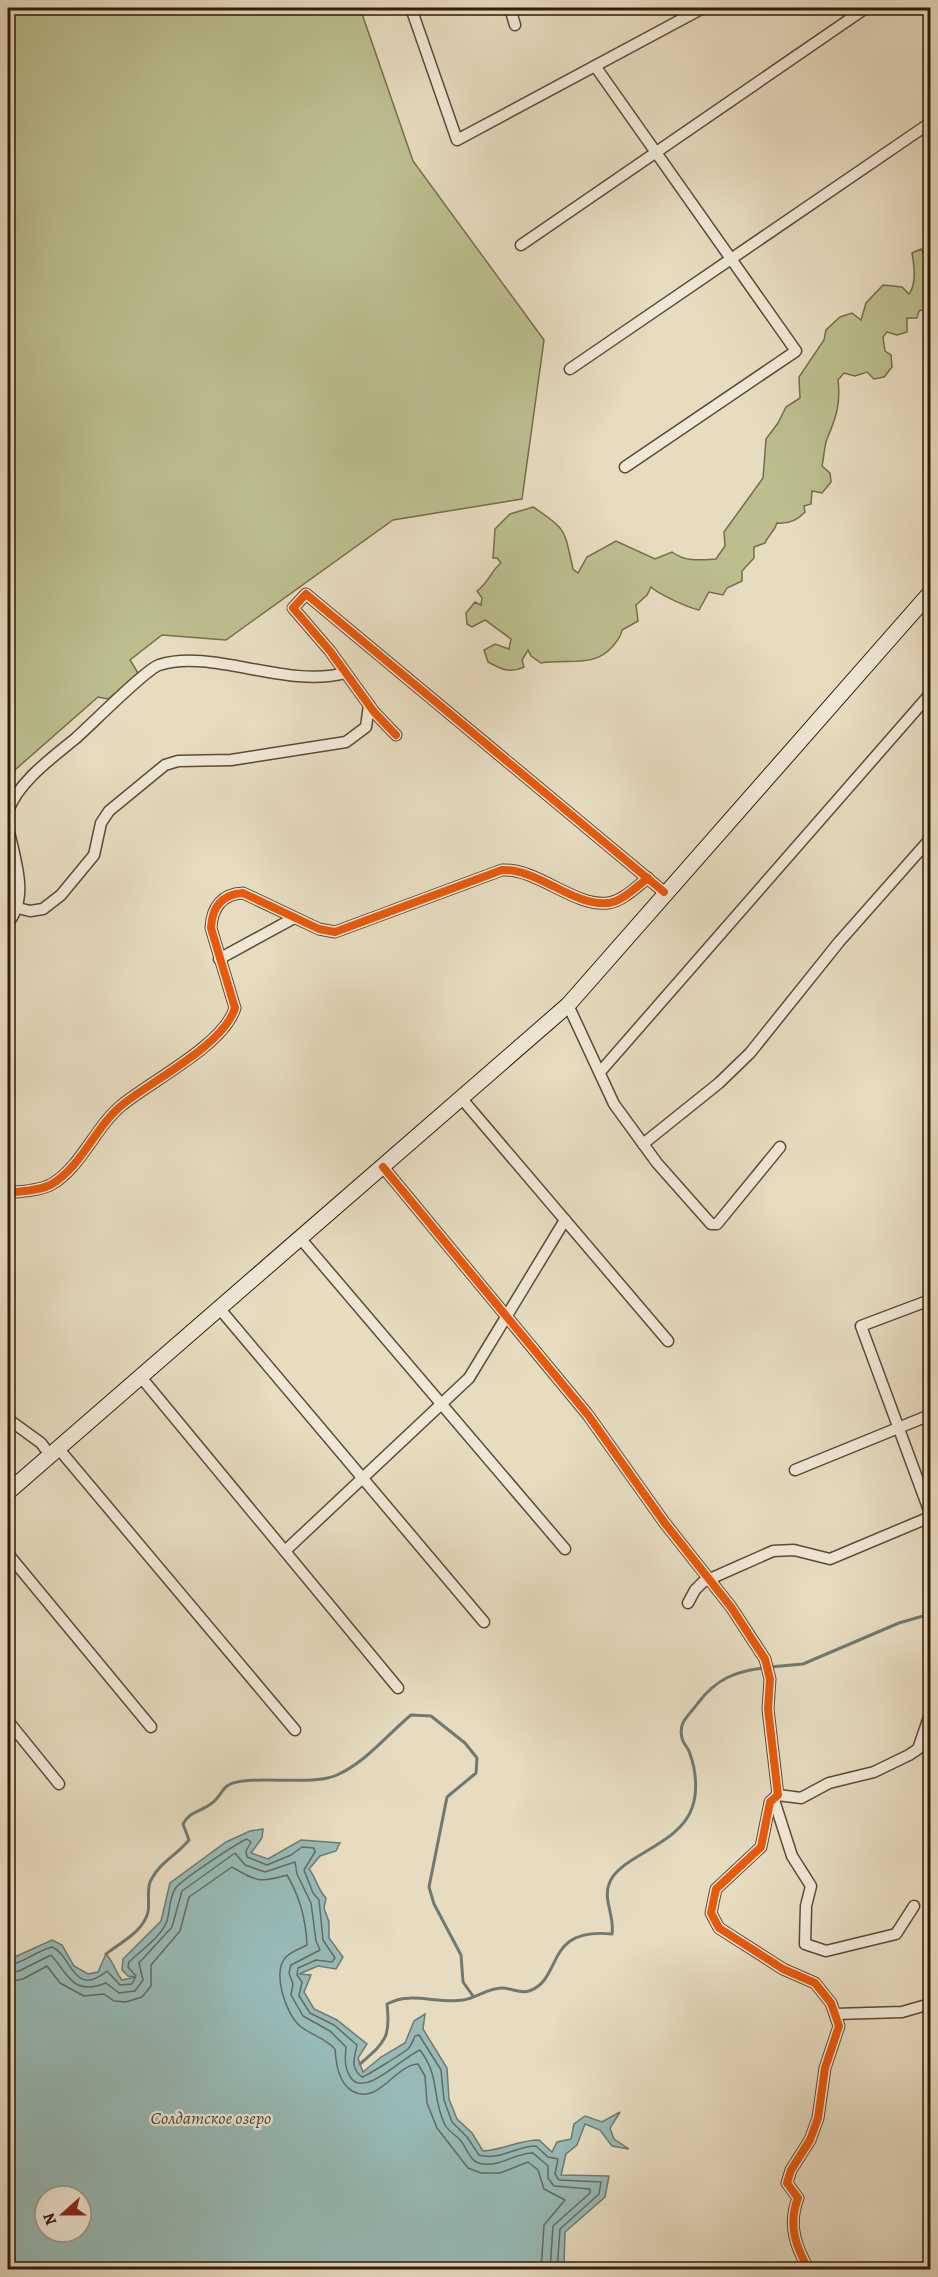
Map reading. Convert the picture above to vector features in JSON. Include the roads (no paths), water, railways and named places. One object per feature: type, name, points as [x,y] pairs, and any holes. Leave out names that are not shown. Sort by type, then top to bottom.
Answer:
[{"type":"main road","points":[[8,1492],[568,1005],[664,892],[930,593]]},
{"type":"street","points":[[411,8],[457,140],[703,8]]},
{"type":"street","points":[[510,8],[515,25]]},
{"type":"street","points":[[521,245],[866,8]]},
{"type":"street","points":[[595,66],[796,351],[625,467]]},
{"type":"street","points":[[570,369],[930,123]]},
{"type":"street","points":[[396,735],[369,705],[293,608],[306,594],[664,892]]},
{"type":"street","points":[[8,811],[19,792],[40,770],[157,666],[192,662],[299,677],[328,678],[345,673]]},
{"type":"street","points":[[600,1072],[930,694]]},
{"type":"street","points":[[18,908],[30,911],[43,909],[61,895],[94,855],[101,823],[109,811],[165,765],[178,761],[231,760],[346,742],[366,727],[369,705]]},
{"type":"street","points":[[8,827],[20,891],[18,908],[8,923]]},
{"type":"street","points":[[643,1144],[719,1083],[750,1053],[839,942],[930,839]]},
{"type":"street","points":[[8,1192],[40,1188],[54,1183],[69,1170],[100,1126],[121,1106],[175,1070],[227,1025],[235,1008],[211,928],[216,905],[224,898],[243,893],[269,903],[319,929],[341,930],[398,906],[502,870],[516,870],[588,900],[609,903],[625,896],[648,878]]},
{"type":"street","points":[[219,958],[294,918]]},
{"type":"street","points":[[568,1005],[614,1104],[643,1144],[714,1225],[739,1200],[780,1147]]},
{"type":"street","points":[[462,1099],[668,1341]]},
{"type":"street","points":[[383,1167],[588,1414],[765,1659],[769,1672],[771,1754],[776,1798],[792,1856],[811,1886],[806,1906],[805,1944],[826,1951],[896,1934],[914,1906]]},
{"type":"street","points":[[285,1551],[469,1378],[508,1318],[565,1220]]},
{"type":"street","points":[[300,1238],[565,1549]]},
{"type":"street","points":[[688,1603],[694,1590],[709,1579],[773,1551],[794,1550],[830,1559],[930,1515],[861,1326],[930,1300]]},
{"type":"street","points":[[219,1308],[484,1622]]},
{"type":"street","points":[[140,1376],[399,1688]]},
{"type":"street","points":[[795,1470],[930,1415]]},
{"type":"street","points":[[8,1419],[54,1451],[295,1730]]},
{"type":"street","points":[[8,1554],[151,1726]]},
{"type":"street","points":[[809,2270],[799,2250],[792,2218],[798,2198],[787,2183],[791,2170],[810,2140],[818,2118],[822,2081],[839,2026],[828,1998],[815,1983],[783,1969],[719,1928],[711,1913],[716,1888],[761,1847],[770,1802],[776,1798],[801,1798],[829,1783],[874,1772],[909,1755],[918,1749],[930,1714]]},
{"type":"street","points":[[8,1721],[59,1784]]},
{"type":"street","points":[[835,2014],[902,2012],[930,2004]]},
{"type":"water","name":"Солдатское озеро","points":[[263,1829],[262,1838],[251,1853],[268,1859],[301,1840],[340,1843],[336,1851],[320,1856],[309,1869],[326,1898],[324,1908],[329,1922],[329,1938],[343,1957],[336,1969],[318,1966],[299,1974],[311,1975],[304,1992],[314,2009],[337,2020],[367,2044],[358,2058],[363,2072],[381,2057],[405,2043],[414,2021],[425,2014],[423,2029],[447,2068],[449,2099],[457,2119],[472,2133],[483,2151],[539,2140],[552,2152],[557,2142],[571,2139],[574,2124],[585,2116],[602,2122],[620,2112],[610,2128],[614,2139],[629,2149],[612,2146],[600,2130],[585,2124],[577,2145],[566,2154],[561,2175],[609,2176],[605,2197],[565,2232],[564,2266],[560,2270],[8,2269],[8,1960],[52,1940],[62,1945],[74,1966],[88,1974],[98,1972],[106,1954],[122,1980],[136,1977],[128,1976],[122,1970],[123,1959],[161,1921],[170,1883],[226,1842],[250,1831]]},
{"type":"waterway","points":[[770,1667],[803,1664],[899,1623],[930,1614]]},
{"type":"waterway","points":[[360,2064],[381,2044],[387,2032],[387,2004],[405,1998],[463,2000],[497,1988],[529,1991],[540,1985],[558,1955],[575,1938],[590,1934],[612,1934],[607,1896],[609,1884],[615,1874],[675,1832],[685,1821],[692,1808],[696,1781],[692,1760],[682,1738],[681,1732],[685,1719],[711,1688],[726,1678],[764,1668]]},
{"type":"waterway","points":[[106,1954],[131,1936],[146,1919],[151,1880],[159,1868],[189,1840],[183,1824],[186,1819],[208,1806],[227,1786],[248,1780],[311,1780],[337,1775],[367,1756],[411,1715],[431,1716],[465,1743],[477,1758],[476,1773],[447,1797],[429,1887],[434,1904],[461,1955],[463,1982],[473,1996]]}]
